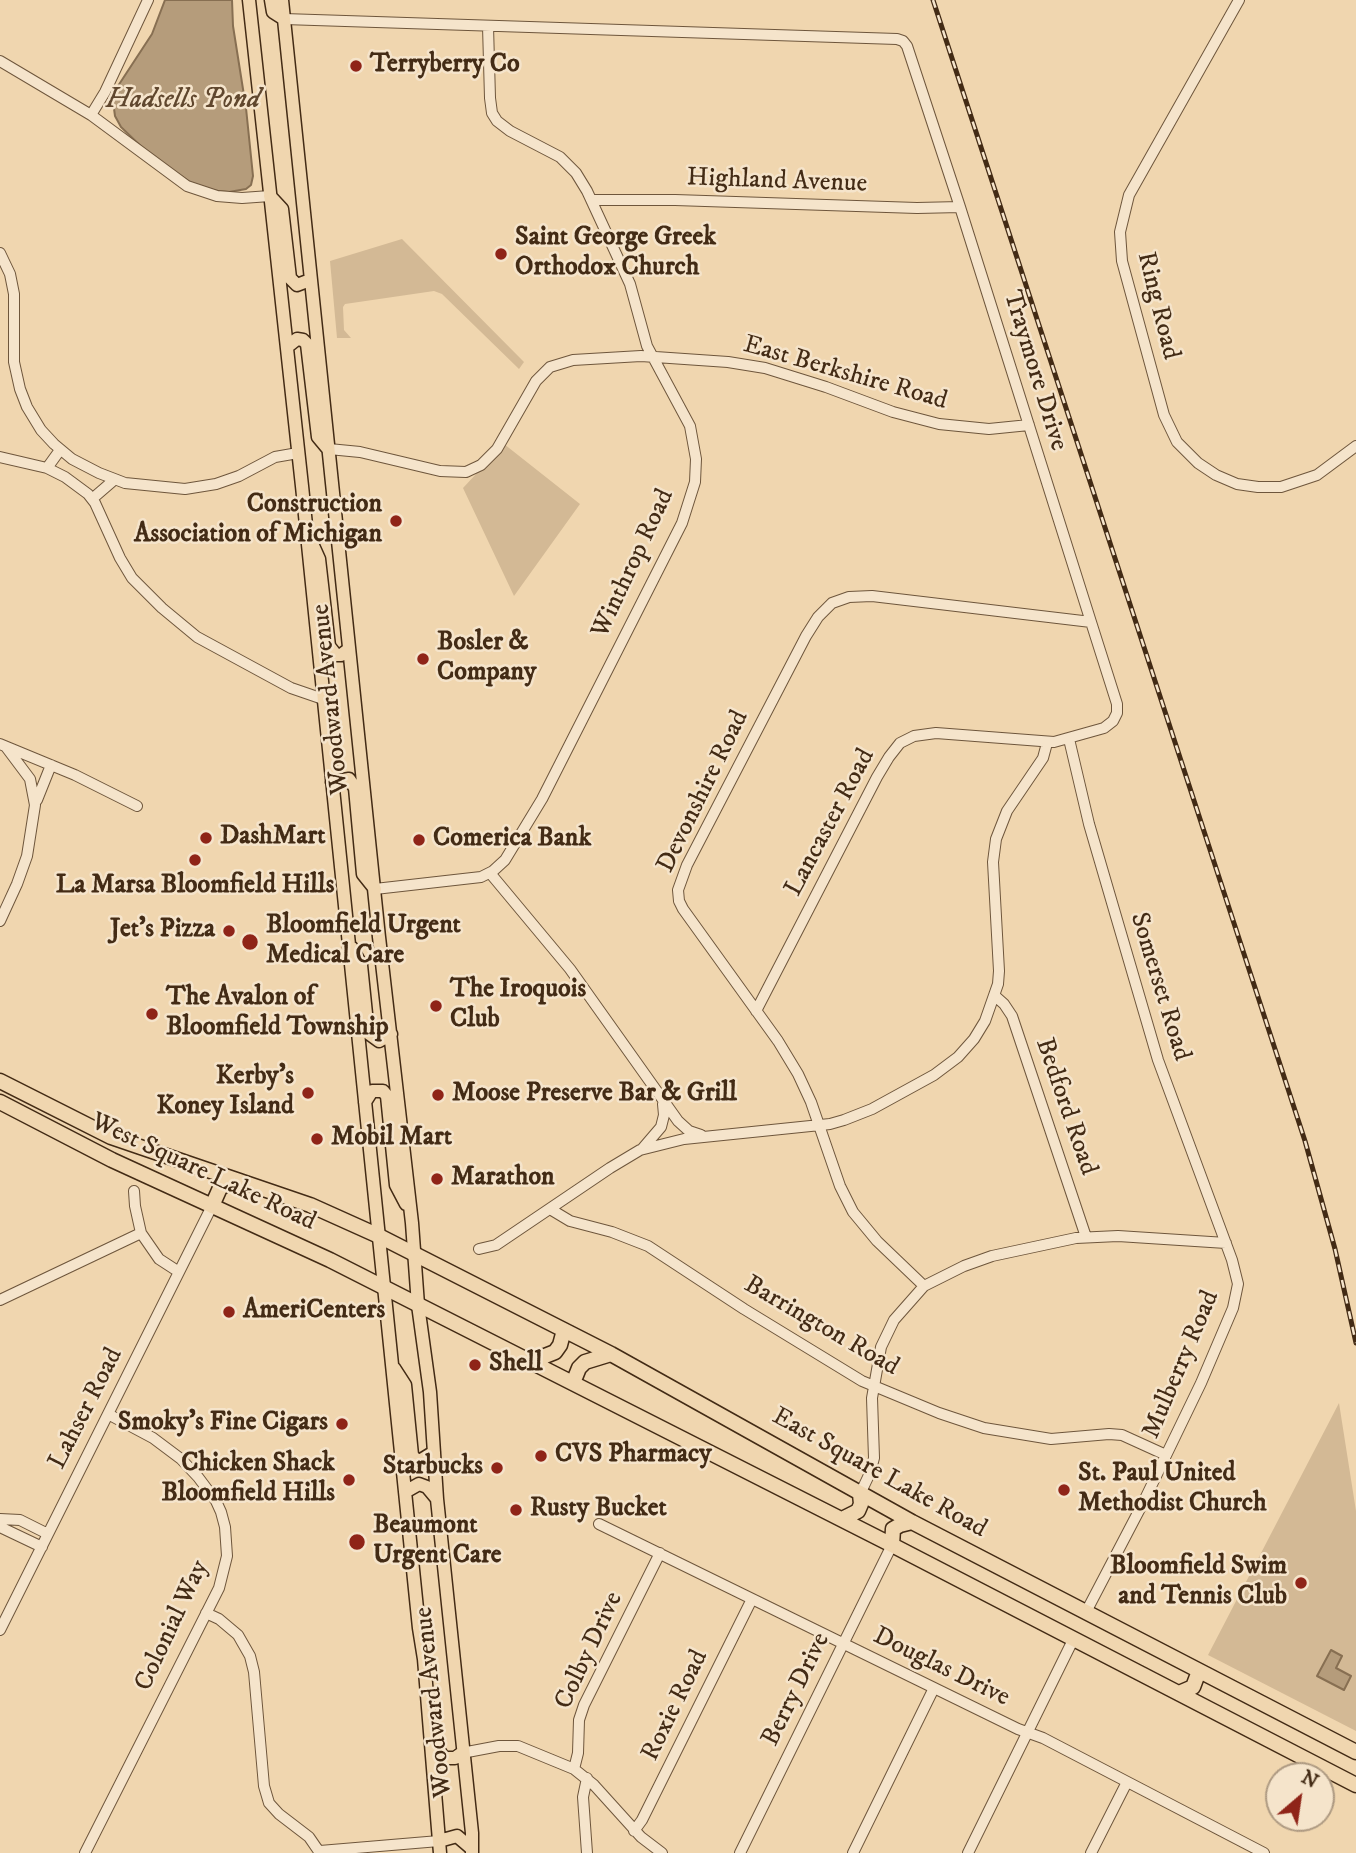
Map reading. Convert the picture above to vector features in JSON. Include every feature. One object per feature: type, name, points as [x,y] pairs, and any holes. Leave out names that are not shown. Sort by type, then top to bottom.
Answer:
[{"type":"highway","name":"West Square Lake Road","points":[[4,1084],[111,1137],[322,1210],[379,1236]]},
{"type":"highway","name":"West Square Lake Road","points":[[0,1102],[112,1160],[385,1288]]},
{"type":"highway","points":[[212,1206],[220,1188],[234,1180]]},
{"type":"highway","name":"East Square Lake Road","points":[[379,1236],[611,1354],[912,1522],[1356,1752]]},
{"type":"highway","name":"East Square Lake Road","points":[[385,1288],[842,1519],[1356,1785]]},
{"type":"highway","points":[[525,1359],[555,1352],[562,1341],[564,1330]]},
{"type":"highway","points":[[573,1383],[579,1368],[585,1362],[611,1354]]},
{"type":"highway","points":[[842,1519],[858,1511],[861,1504],[860,1494]]},
{"type":"highway","points":[[892,1545],[893,1529],[912,1522]]},
{"type":"highway","points":[[1179,1693],[1193,1687],[1199,1671]]},
{"type":"main road","name":"Woodward Avenue","points":[[249,0],[432,1742],[440,1847]]},
{"type":"main road","points":[[271,0],[273,12],[284,19]]},
{"type":"main road","name":"Woodward Avenue","points":[[282,0],[418,1305],[430,1392],[437,1499],[472,1850]]},
{"type":"main road","points":[[270,196],[282,209],[290,278],[297,285],[310,280]]},
{"type":"main road","points":[[287,347],[297,339],[302,339],[307,344],[318,437],[329,449]]},
{"type":"main road","points":[[305,526],[319,559],[329,646],[336,654],[341,655],[349,649]]},
{"type":"main road","points":[[332,782],[349,779],[355,788],[363,874],[375,889]]},
{"type":"main road","points":[[348,941],[361,965],[368,1034],[379,1041],[391,1034]]},
{"type":"main road","points":[[365,1101],[372,1091],[383,1091],[387,1096],[396,1185],[410,1210]]},
{"type":"main road","points":[[392,1365],[405,1385],[412,1455],[416,1460],[421,1460],[434,1452]]},
{"type":"main road","points":[[405,1492],[419,1483],[437,1499]]},
{"type":"main road","points":[[432,1742],[444,1758],[455,1758],[462,1753]]},
{"type":"main road","points":[[440,1847],[457,1836],[472,1850]]},
{"type":"street","points":[[91,115],[105,92],[148,0]]},
{"type":"street","name":"Ring Road","points":[[1239,0],[1129,195],[1120,232],[1120,254],[1164,415],[1177,442],[1198,463],[1237,484],[1274,487],[1296,484],[1317,475],[1356,446]]},
{"type":"street","points":[[284,19],[488,26]]},
{"type":"street","name":"Traymore Drive","points":[[488,26],[901,40],[906,44],[1117,704],[1115,718]]},
{"type":"street","name":"Winthrop Road","points":[[488,26],[490,98],[495,117],[510,131],[565,161],[576,173],[592,200],[630,284],[646,342],[684,412],[692,434],[696,466],[689,505],[682,523],[537,810],[506,860],[490,873]]},
{"type":"street","points":[[0,61],[91,115],[192,189],[210,195],[232,197],[270,196]]},
{"type":"street","name":"Highland Avenue","points":[[592,200],[960,207]]},
{"type":"street","points":[[0,253],[12,281],[15,301],[14,362],[20,390],[36,422],[60,450],[86,467],[114,480],[143,486],[194,488],[231,479],[280,455],[298,453]]},
{"type":"street","name":"East Berkshire Road","points":[[329,449],[360,452],[440,471],[466,471],[481,465],[497,449],[533,386],[550,367],[586,358],[654,356],[728,362],[765,368],[893,412],[939,424],[989,429],[1029,425]]},
{"type":"street","points":[[47,468],[60,450]]},
{"type":"street","points":[[0,457],[47,468],[70,480],[92,499],[128,573],[181,624],[205,642],[298,692],[323,699]]},
{"type":"street","points":[[92,499],[114,480]]},
{"type":"street","name":"Devonshire Road","points":[[924,1286],[872,1235],[853,1212],[840,1186],[798,1074],[683,909],[678,890],[687,865],[806,636],[824,611],[844,598],[865,596],[1091,622]]},
{"type":"street","name":"Lancaster Road","points":[[756,1011],[877,777],[900,743],[914,736],[936,733],[1047,743],[1104,728],[1115,718]]},
{"type":"street","name":"Somerset Road","points":[[1069,739],[1089,824],[1158,1060],[1226,1243]]},
{"type":"street","points":[[640,1150],[673,1140],[819,1125],[865,1113],[948,1065],[974,1039],[995,996],[999,971],[994,845],[1004,816],[1044,758],[1047,743]]},
{"type":"street","points":[[3,745],[137,806]]},
{"type":"street","points":[[3,745],[30,779],[35,805]]},
{"type":"street","points":[[0,921],[18,884],[27,856],[35,805],[51,765]]},
{"type":"street","points":[[375,889],[481,877],[490,873],[570,968],[662,1100],[687,1129],[705,1136]]},
{"type":"street","name":"Bedford Road","points":[[995,996],[1012,1016],[1086,1237]]},
{"type":"street","points":[[0,1102],[4,1084]]},
{"type":"street","points":[[479,1249],[496,1245],[640,1150],[661,1128],[664,1115],[662,1100]]},
{"type":"street","points":[[134,1191],[141,1233],[159,1259],[179,1272]]},
{"type":"street","name":"Lahser Road","points":[[0,1630],[212,1206]]},
{"type":"street","name":"Barrington Road","points":[[550,1209],[570,1221],[612,1232],[658,1252],[744,1309],[874,1386],[955,1419],[984,1428],[1051,1439],[1116,1434],[1136,1440],[1166,1455]]},
{"type":"street","points":[[0,1300],[141,1233]]},
{"type":"street","points":[[860,1494],[874,1458],[874,1386],[878,1356],[888,1329],[911,1298],[924,1286],[955,1270],[992,1256],[1086,1237],[1172,1238],[1226,1243]]},
{"type":"street","name":"Mulberry Road","points":[[1086,1612],[1166,1455],[1236,1301],[1237,1277],[1226,1243]]},
{"type":"street","name":"Colonial Way","points":[[85,1853],[222,1580],[227,1556],[225,1527],[216,1501],[198,1477],[174,1453],[153,1438],[108,1414]]},
{"type":"street","points":[[0,1519],[20,1520],[48,1534]]},
{"type":"street","name":"Douglas Drive","points":[[599,1524],[1027,1733],[1043,1738],[1264,1853]]},
{"type":"street","points":[[0,1527],[42,1547]]},
{"type":"street","name":"Berry Drive","points":[[740,1853],[892,1545]]},
{"type":"street","name":"Colby Drive","points":[[573,1769],[578,1753],[579,1720],[584,1705],[660,1553]]},
{"type":"street","name":"Roxie Road","points":[[634,1831],[642,1820],[752,1599]]},
{"type":"street","points":[[206,1613],[238,1635],[250,1656],[264,1786],[269,1803],[279,1814],[309,1837],[320,1852],[440,1847]]},
{"type":"street","points":[[968,1853],[1074,1638]]},
{"type":"street","points":[[853,1853],[934,1688]]},
{"type":"street","points":[[462,1753],[499,1746],[518,1746],[573,1769],[587,1778],[634,1831],[662,1853]]},
{"type":"street","points":[[587,1778],[583,1797],[587,1853]]},
{"type":"street","points":[[1091,1853],[1127,1782]]},
{"type":"shaded area","points":[[402,239],[524,362],[519,369],[442,294],[434,291],[345,304],[344,330],[351,338],[337,338],[330,261]]},
{"type":"shaded area","points":[[504,444],[580,504],[514,596],[463,488]]},
{"type":"shaded area","name":"Bloomfield Swim and Tennis Club","points":[[1339,1403],[1356,1511],[1356,1731],[1208,1655]]},
{"type":"water","name":"Hadsells Pond","points":[[165,0],[232,0],[253,176],[251,185],[246,189],[229,192],[208,190],[193,184],[150,155],[121,127],[115,116],[113,101],[116,89],[152,34]]},
{"type":"water","points":[[1331,1650],[1342,1656],[1336,1668],[1351,1676],[1344,1690],[1317,1676]]},
{"type":"railway","points":[[933,0],[1305,1141],[1335,1249],[1356,1343]]},
{"type":"place","name":"Terryberry Co","points":[[356,66]]},
{"type":"place","name":"Saint George Greek Orthodox Church","points":[[501,254]]},
{"type":"place","name":"Construction Association of Michigan","points":[[396,521]]},
{"type":"place","name":"Bosler & Company","points":[[423,659]]},
{"type":"place","name":"DashMart","points":[[206,838]]},
{"type":"place","name":"Comerica Bank","points":[[419,840]]},
{"type":"place","name":"La Marsa Bloomfield Hills","points":[[195,860]]},
{"type":"place","name":"Jet's Pizza","points":[[229,931]]},
{"type":"place","name":"Bloomfield Urgent Medical Care","points":[[250,942]]},
{"type":"place","name":"The Iroquois Club","points":[[436,1006]]},
{"type":"place","name":"The Avalon of Bloomfield Township","points":[[152,1014]]},
{"type":"place","name":"Kerby's Koney Island","points":[[308,1093]]},
{"type":"place","name":"Moose Preserve Bar & Grill","points":[[438,1095]]},
{"type":"place","name":"Mobil Mart","points":[[317,1139]]},
{"type":"place","name":"Marathon","points":[[437,1179]]},
{"type":"place","name":"AmeriCenters","points":[[229,1312]]},
{"type":"place","name":"Shell","points":[[475,1365]]},
{"type":"place","name":"Smoky's Fine Cigars","points":[[342,1424]]},
{"type":"place","name":"CVS Pharmacy","points":[[541,1456]]},
{"type":"place","name":"Starbucks","points":[[497,1468]]},
{"type":"place","name":"Chicken Shack Bloomfield Hills","points":[[349,1480]]},
{"type":"place","name":"St. Paul United Methodist Church","points":[[1064,1490]]},
{"type":"place","name":"Rusty Bucket","points":[[516,1510]]},
{"type":"place","name":"Beaumont Urgent Care","points":[[357,1542]]},
{"type":"place","name":"Bloomfield Swim and Tennis Club","points":[[1301,1583]]}]
